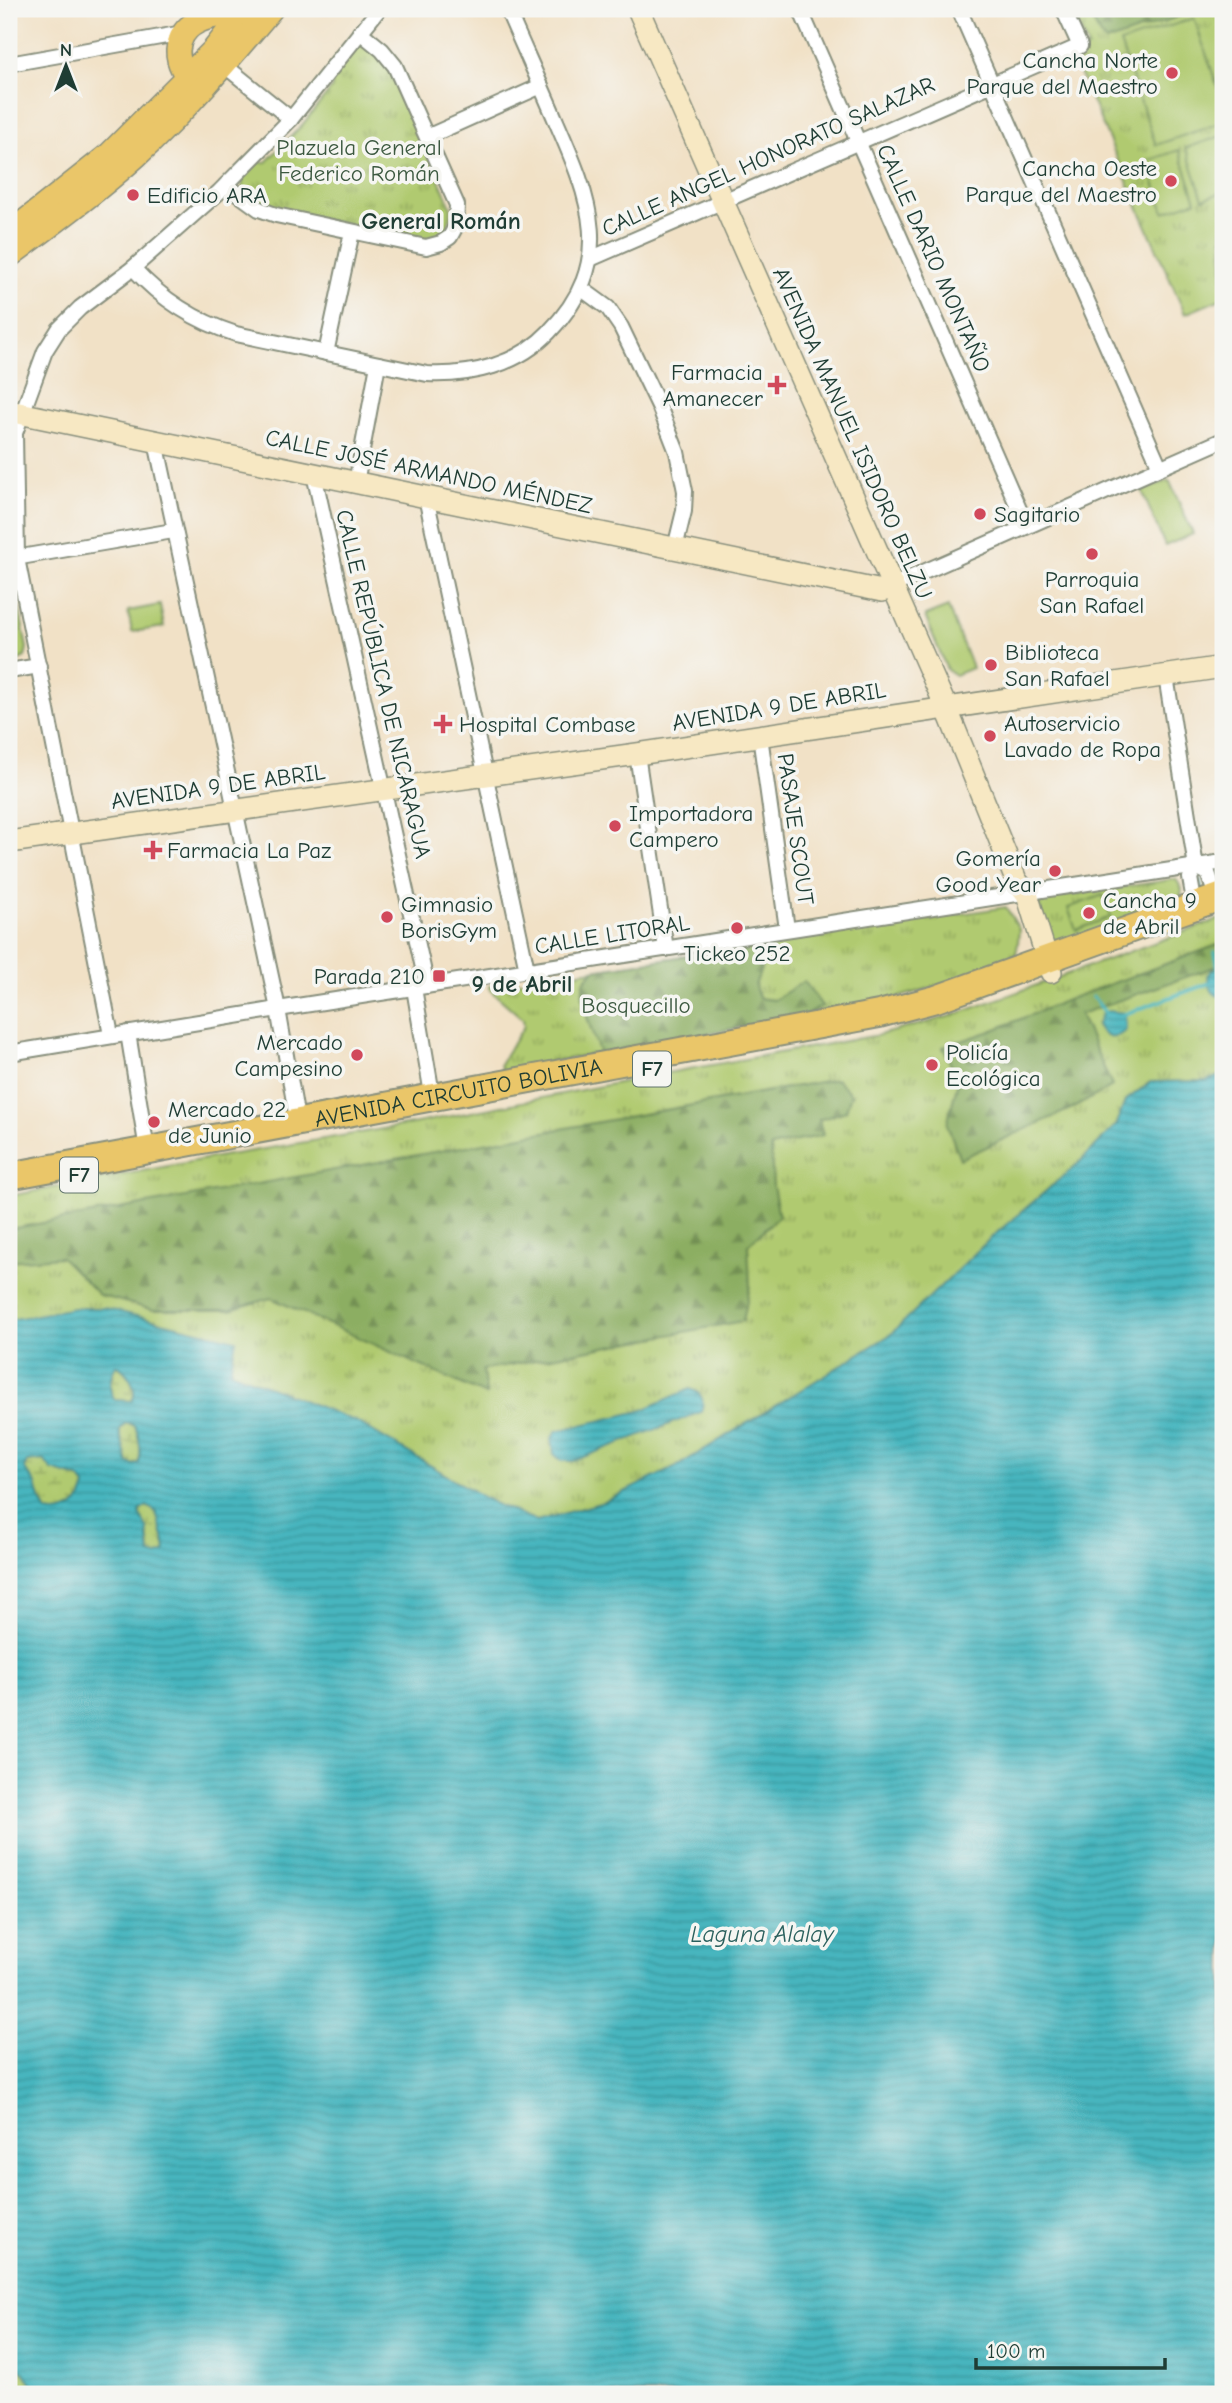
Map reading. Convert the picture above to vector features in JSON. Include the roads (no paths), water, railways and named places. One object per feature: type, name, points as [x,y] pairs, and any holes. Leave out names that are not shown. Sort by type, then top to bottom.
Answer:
[{"type":"highway","name":"AVENIDA CIRCUITO BOLIVIA","points":[[9,1176],[148,1156],[433,1103],[879,1014],[1044,968],[1212,905]]},
{"type":"highway","name":"AVENIDA CIRCUITO BOLIVIA","points":[[9,1188],[148,1156]]},
{"type":"main road","points":[[188,77],[181,68],[178,45],[193,21],[246,9]]},
{"type":"main road","points":[[9,233],[110,154],[213,51],[246,9]]},
{"type":"main road","points":[[9,256],[135,156],[187,106],[271,9]]},
{"type":"main road","name":"AVENIDA MANUEL ISIDORO BELZU","points":[[638,9],[946,707],[1018,890],[1044,968]]},
{"type":"main road","name":"CALLE JOSÉ ARMANDO MÉNDEZ","points":[[14,413],[881,591],[892,586]]},
{"type":"main road","points":[[838,582],[862,575],[869,566],[875,548]]},
{"type":"main road","name":"AVENIDA 9 DE ABRIL","points":[[9,842],[637,754],[1223,667]]},
{"type":"street","points":[[110,1035],[39,666],[13,558],[14,413],[59,329],[80,308],[133,268],[226,185],[291,119],[379,9]]},
{"type":"street","points":[[133,268],[149,285],[177,307],[208,325],[236,334],[437,374],[456,375],[488,368],[521,354],[544,338],[561,320],[582,289],[590,259],[592,231],[584,188],[507,9]]},
{"type":"street","name":"CALLE DARIO MONTAÑO","points":[[800,9],[1026,525]]},
{"type":"street","points":[[959,9],[1160,467]]},
{"type":"street","name":"CALLE ANGEL HONORATO SALAZAR","points":[[590,259],[1080,46],[1063,9]]},
{"type":"street","points":[[9,64],[193,21]]},
{"type":"street","points":[[226,185],[260,209],[276,215],[426,247],[450,237],[456,226],[457,205],[427,136],[395,66],[382,50],[360,32]]},
{"type":"street","points":[[224,65],[291,119]]},
{"type":"street","points":[[427,136],[541,86]]},
{"type":"street","points":[[326,352],[352,232]]},
{"type":"street","points":[[582,289],[608,308],[621,327],[659,406],[677,452],[685,491],[684,511],[675,548]]},
{"type":"street","points":[[356,483],[378,364]]},
{"type":"street","points":[[892,586],[1223,440]]},
{"type":"street","points":[[156,442],[173,531],[278,1009],[298,1128]]},
{"type":"street","name":"CALLE REPÚBLICA DE NICARAGUA","points":[[314,474],[383,789],[421,987],[433,1103]]},
{"type":"street","points":[[426,497],[527,970]]},
{"type":"street","points":[[13,558],[173,531]]},
{"type":"street","points":[[9,671],[39,666]]},
{"type":"street","points":[[1166,676],[1196,867],[1191,878],[1212,905]]},
{"type":"street","name":"PASAJE SCOUT","points":[[760,736],[787,929]]},
{"type":"street","points":[[637,754],[666,949]]},
{"type":"street","name":"CALLE LITORAL","points":[[9,1053],[666,949],[1018,890],[1223,862]]},
{"type":"street","points":[[1196,867],[1208,873],[1212,905]]},
{"type":"street","points":[[128,1033],[148,1156]]},
{"type":"water","points":[[1223,967],[1223,997],[1212,990],[1208,976],[1212,970]]},
{"type":"water","points":[[1108,1011],[1125,1013],[1126,1030],[1118,1036],[1103,1034],[1097,1025],[1102,1014]]},
{"type":"water","name":"Laguna Alalay","points":[[1223,1075],[1223,2394],[41,2394],[9,2354],[9,1320],[74,1308],[104,1308],[236,1340],[230,1371],[357,1422],[495,1504],[537,1521],[604,1502],[676,1467],[890,1335],[992,1237],[1080,1162],[1117,1124],[1125,1101],[1151,1082],[1206,1081]],"holes":[[[116,1365],[131,1381],[134,1391],[132,1401],[115,1400],[111,1392],[111,1378]],[[124,1424],[135,1426],[138,1435],[140,1458],[135,1465],[128,1463],[119,1431]],[[44,1460],[52,1470],[79,1478],[85,1486],[81,1499],[67,1511],[47,1512],[36,1484],[24,1468],[27,1462]],[[147,1506],[156,1512],[166,1548],[165,1552],[156,1556],[150,1554],[147,1528],[140,1514]]]},
{"type":"water","points":[[690,1389],[702,1398],[701,1412],[573,1461],[562,1461],[554,1454],[552,1438],[556,1431],[640,1411]]},
{"type":"waterway","points":[[1199,878],[1202,893]]},
{"type":"waterway","points":[[1215,952],[1219,971]]},
{"type":"waterway","points":[[1122,1015],[1210,983]]},
{"type":"waterway","points":[[1093,997],[1107,1015]]},
{"type":"place","name":"Cancha Norte Parque del Maestro","points":[[1172,73]]},
{"type":"place","name":"Cancha Oeste Parque del Maestro","points":[[1171,181]]},
{"type":"place","name":"Edificio ARA","points":[[133,195]]},
{"type":"place","name":"Farmacia Amanecer","points":[[777,385]]},
{"type":"place","name":"Sagitario","points":[[980,514]]},
{"type":"place","name":"Parroquia San Rafael","points":[[1092,554]]},
{"type":"place","name":"Biblioteca San Rafael","points":[[991,665]]},
{"type":"place","name":"Hospital Combase","points":[[443,724]]},
{"type":"place","name":"Autoservicio Lavado de Ropa","points":[[990,736]]},
{"type":"place","name":"Importadora Campero","points":[[615,826]]},
{"type":"place","name":"Farmacia La Paz","points":[[153,850]]},
{"type":"place","name":"Gomería Good Year","points":[[1055,871]]},
{"type":"place","name":"Cancha 9 de Abril","points":[[1089,913]]},
{"type":"place","name":"Gimnasio BorisGym","points":[[387,917]]},
{"type":"place","name":"Tickeo 252","points":[[737,928]]},
{"type":"place","name":"Parada 210","points":[[439,976]]},
{"type":"place","name":"Mercado Campesino","points":[[357,1055]]},
{"type":"place","name":"Policía Ecológica","points":[[932,1065]]},
{"type":"place","name":"Mercado 22 de Junio","points":[[154,1122]]},
{"type":"district","name":"General Román","points":[[441,221]]},
{"type":"district","name":"9 de Abril","points":[[522,984]]},
{"type":"park label","name":"Plazuela General Federico Román","points":[[359,160]]},
{"type":"park label","name":"Bosquecillo","points":[[636,1005]]}]
